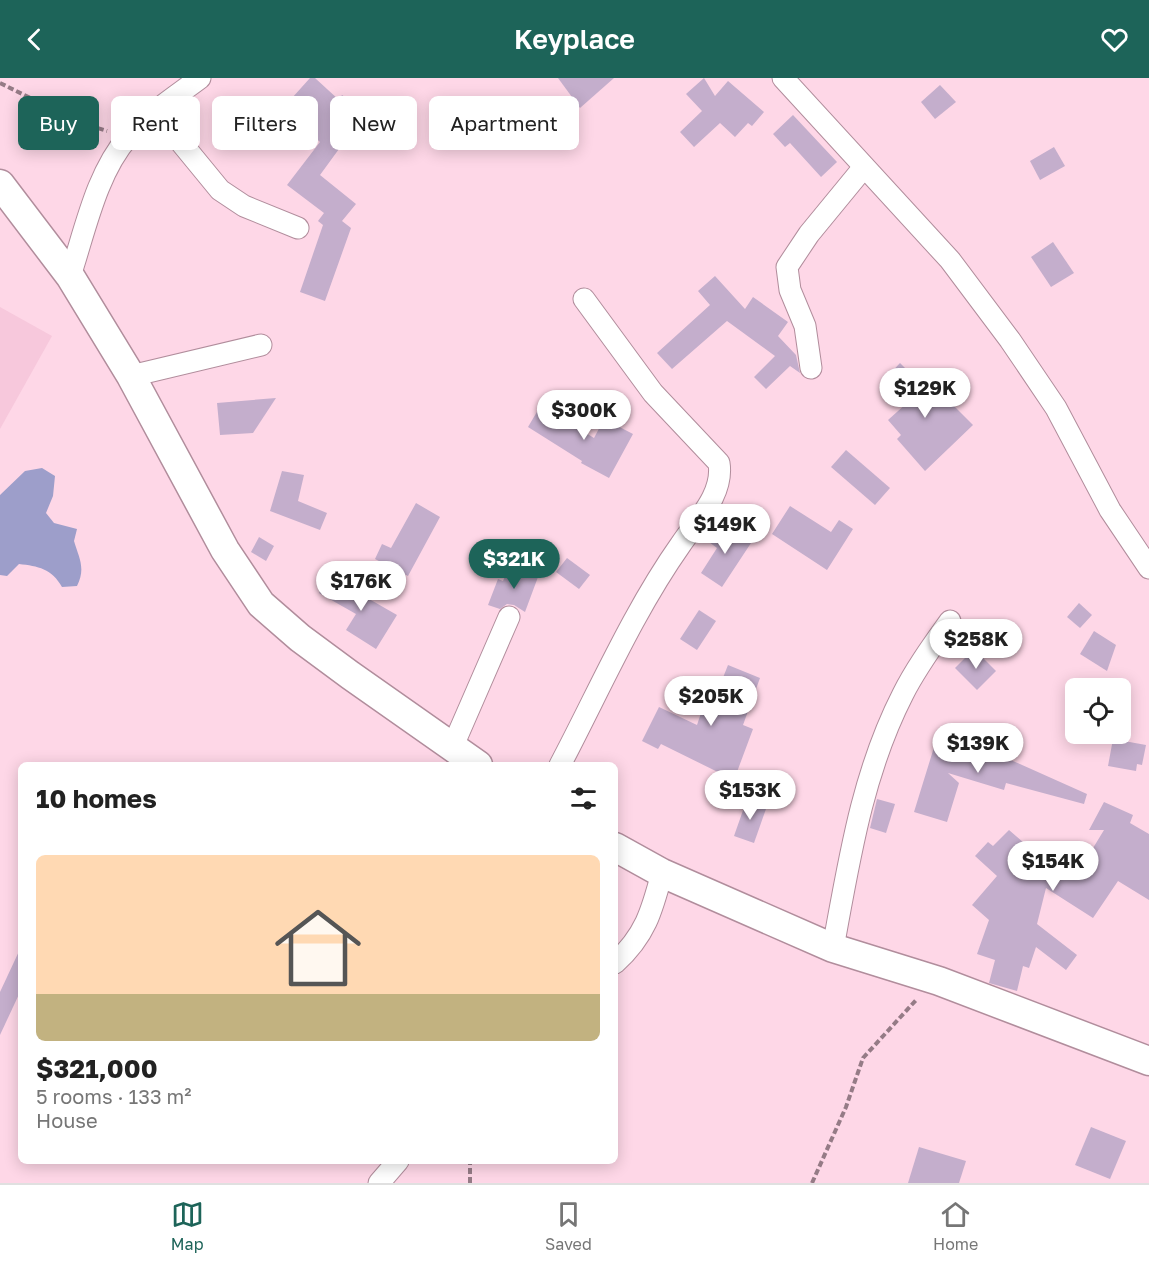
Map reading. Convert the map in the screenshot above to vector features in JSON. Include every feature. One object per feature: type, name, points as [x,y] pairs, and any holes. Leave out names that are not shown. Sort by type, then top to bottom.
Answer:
[{"type":"street","points":[[177,96],[200,78]]},
{"type":"street","points":[[783,78],[864,167],[907,210],[950,260],[1010,340],[1056,408],[1110,510],[1149,568]]},
{"type":"street","points":[[70,276],[107,171],[120,150]]},
{"type":"street","points":[[187,150],[220,190],[244,206],[298,228]]},
{"type":"street","points":[[811,369],[807,334],[790,290],[787,267],[809,234],[864,167]]},
{"type":"street","points":[[0,184],[70,276],[131,376],[225,550],[261,604],[300,638],[473,762]]},
{"type":"street","points":[[562,762],[660,574],[711,502],[721,477],[719,464],[653,393],[584,299]]},
{"type":"street","points":[[131,376],[261,345]]},
{"type":"street","points":[[452,748],[509,617]]},
{"type":"street","points":[[833,948],[855,829],[882,741],[903,694],[950,621]]},
{"type":"street","points":[[618,849],[662,873],[833,948],[939,981],[1149,1061]]},
{"type":"street","points":[[618,960],[633,946],[651,914],[662,873]]},
{"type":"street","points":[[379,1183],[395,1164]]},
{"type":"path","points":[[0,83],[81,123],[111,131]]},
{"type":"path","points":[[812,1183],[846,1107],[863,1058],[914,1001],[939,981]]},
{"type":"path","points":[[470,1164],[470,1183]]},
{"type":"shaded area","points":[[0,307],[52,336],[0,429]]},
{"type":"water","points":[[42,468],[55,476],[53,496],[46,513],[54,523],[77,529],[74,541],[80,558],[81,574],[77,586],[62,587],[49,572],[38,567],[19,564],[7,576],[0,575],[0,495],[25,471]]},
{"type":"building","points":[[310,78],[315,78],[335,96],[330,96],[330,150],[338,150],[320,175],[356,204],[342,221],[351,228],[325,301],[300,292],[323,225],[318,221],[324,213],[287,185],[314,150],[318,150],[320,142],[318,140],[318,96],[294,96]]},
{"type":"building","points":[[558,78],[614,78],[580,108],[579,96],[571,96]]},
{"type":"building","points":[[704,78],[715,96],[728,81],[764,112],[752,126],[748,123],[735,137],[720,123],[694,147],[680,132],[702,111],[686,94]]},
{"type":"building","points":[[940,85],[956,102],[935,119],[921,102]]},
{"type":"building","points":[[793,115],[837,162],[821,177],[790,143],[785,147],[773,134]]},
{"type":"building","points":[[1054,147],[1065,166],[1040,180],[1030,161]]},
{"type":"building","points":[[1053,242],[1074,273],[1051,287],[1031,257]]},
{"type":"building","points":[[715,276],[745,309],[753,297],[788,322],[778,336],[796,355],[800,373],[790,366],[766,389],[754,377],[775,356],[727,321],[672,369],[657,353],[710,305],[698,291]]},
{"type":"building","points":[[900,363],[931,394],[937,389],[973,425],[925,471],[897,439],[901,435],[888,420],[907,403],[884,380]]},
{"type":"building","points":[[276,398],[253,433],[220,435],[217,403]]},
{"type":"building","points":[[541,405],[594,438],[604,419],[633,434],[609,478],[581,463],[582,461],[528,427]]},
{"type":"building","points":[[846,450],[890,488],[875,505],[831,467]]},
{"type":"building","points":[[282,471],[304,475],[298,501],[327,513],[320,530],[270,511]]},
{"type":"building","points":[[416,503],[440,517],[408,576],[375,559],[382,544],[391,548]]},
{"type":"building","points":[[790,506],[831,532],[839,520],[853,529],[827,570],[772,534]]},
{"type":"building","points":[[722,523],[751,543],[722,587],[701,573],[717,548],[709,542]]},
{"type":"building","points":[[259,537],[274,546],[266,561],[251,552]]},
{"type":"building","points":[[567,558],[590,575],[579,589],[556,572]]},
{"type":"building","points":[[509,567],[538,577],[525,612],[514,605],[507,604],[500,609],[488,605],[498,579],[503,581]]},
{"type":"building","points":[[329,576],[397,615],[376,649],[346,630],[356,614],[319,593]]},
{"type":"building","points":[[1079,603],[1092,615],[1080,628],[1067,617]]},
{"type":"building","points":[[699,610],[716,621],[697,650],[680,639]]},
{"type":"building","points":[[1094,631],[1116,645],[1107,671],[1080,654]]},
{"type":"building","points":[[974,649],[996,671],[977,690],[955,668]]},
{"type":"building","points":[[728,665],[760,678],[743,725],[753,729],[734,780],[661,744],[658,749],[642,741],[659,707],[697,725],[702,710],[709,713]]},
{"type":"building","points":[[948,725],[989,743],[986,749],[1087,794],[1084,804],[1006,783],[1004,790],[948,773],[959,783],[947,822],[914,812],[935,744],[939,746]]},
{"type":"building","points":[[1131,742],[1146,745],[1142,765],[1137,764],[1136,771],[1108,766],[1112,744]]},
{"type":"building","points":[[747,799],[767,806],[754,843],[734,836]]},
{"type":"building","points":[[877,799],[895,804],[886,833],[870,828]]},
{"type":"building","points":[[1104,802],[1133,815],[1130,823],[1149,834],[1149,900],[1118,881],[1093,918],[1046,888],[1037,924],[1077,955],[1066,970],[1036,947],[1029,968],[1023,966],[1017,991],[989,983],[995,960],[977,954],[989,920],[972,905],[997,876],[975,856],[988,842],[993,846],[1009,830],[1063,877],[1067,870],[1076,876],[1104,830],[1089,830]]},
{"type":"building","points":[[18,953],[18,996],[0,1035],[0,992]]},
{"type":"building","points":[[1091,1127],[1126,1141],[1110,1179],[1075,1165]]},
{"type":"building","points":[[919,1147],[966,1161],[959,1183],[908,1183]]}]
